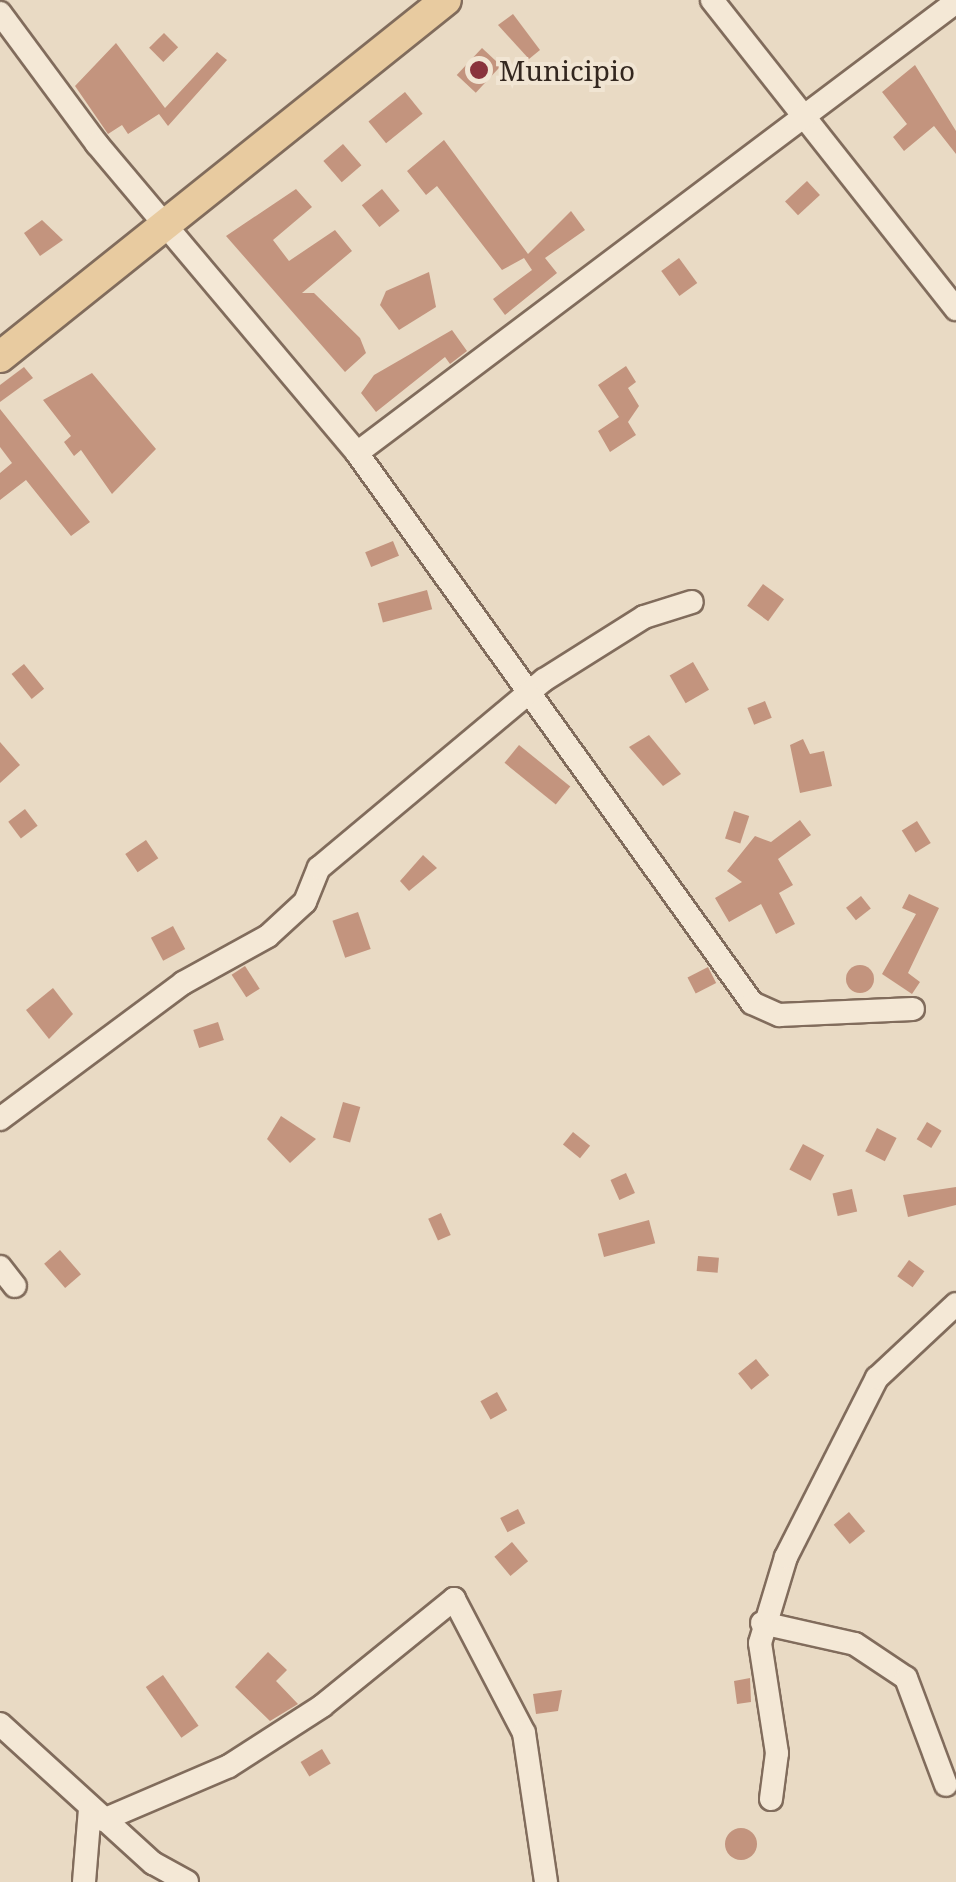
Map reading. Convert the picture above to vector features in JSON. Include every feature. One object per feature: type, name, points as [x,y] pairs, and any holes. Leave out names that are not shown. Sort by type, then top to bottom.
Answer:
[{"type":"main road","points":[[0,357],[446,0]]},
{"type":"street","points":[[712,0],[956,310]]},
{"type":"street","points":[[357,453],[800,113],[956,2]]},
{"type":"street","points":[[0,13],[167,226],[357,453],[757,1009],[913,1009]]},
{"type":"street","points":[[0,1120],[183,982],[268,936],[305,902],[318,868],[528,694],[644,617],[692,602]]},
{"type":"street","points":[[0,1267],[15,1286]]},
{"type":"street","points":[[770,1799],[777,1754],[762,1623],[877,1378],[956,1304]]},
{"type":"street","points":[[96,1814],[229,1766],[322,1706],[454,1598],[524,1732],[546,1882]]},
{"type":"street","points":[[762,1623],[855,1644],[906,1678],[946,1784]]},
{"type":"street","points":[[0,1724],[96,1814],[187,1882]]},
{"type":"street","points":[[84,1882],[96,1814]]},
{"type":"building","points":[[513,14],[540,50],[529,59],[498,25]]},
{"type":"building","points":[[164,33],[178,47],[163,62],[149,48]]},
{"type":"building","points":[[116,43],[165,108],[217,52],[227,60],[168,126],[159,114],[128,134],[122,125],[108,134],[75,86]]},
{"type":"building","name":"Municipio","points":[[482,48],[501,66],[476,93],[457,75]]},
{"type":"building","points":[[915,65],[956,131],[956,154],[934,126],[904,151],[893,137],[907,124],[882,92]]},
{"type":"building","points":[[405,92],[423,114],[386,143],[368,122]]},
{"type":"building","points":[[444,140],[528,254],[571,211],[585,230],[545,258],[557,273],[505,315],[493,299],[532,270],[524,258],[502,270],[437,186],[426,195],[407,171]]},
{"type":"building","points":[[343,144],[361,165],[342,182],[323,161]]},
{"type":"building","points":[[807,181],[820,195],[798,215],[785,201]]},
{"type":"building","points":[[296,189],[312,207],[273,240],[289,261],[335,230],[352,251],[302,293],[314,293],[360,338],[366,353],[345,372],[226,236]]},
{"type":"building","points":[[382,189],[400,211],[379,227],[362,205]]},
{"type":"building","points":[[42,220],[63,240],[40,256],[24,233]]},
{"type":"building","points":[[679,258],[697,283],[679,296],[661,271]]},
{"type":"building","points":[[429,272],[436,307],[399,330],[380,305],[386,291]]},
{"type":"building","points":[[452,330],[467,351],[450,364],[445,357],[376,412],[361,393],[374,375]]},
{"type":"building","points":[[626,366],[636,382],[628,388],[639,406],[628,422],[636,435],[610,452],[598,431],[619,417],[598,385]]},
{"type":"building","points":[[24,367],[33,378],[0,402],[0,385]]},
{"type":"building","points":[[92,373],[156,449],[112,494],[81,450],[74,456],[64,442],[71,436],[43,400]]},
{"type":"building","points":[[0,409],[90,522],[71,536],[26,480],[0,500],[0,473],[12,463],[0,447]]},
{"type":"building","points":[[393,541],[399,556],[371,567],[365,552]]},
{"type":"building","points":[[763,584],[784,599],[768,621],[747,606]]},
{"type":"building","points":[[427,590],[432,609],[383,623],[378,603]]},
{"type":"building","points":[[693,662],[709,690],[686,703],[670,676]]},
{"type":"building","points":[[24,664],[44,689],[32,699],[12,674]]},
{"type":"building","points":[[765,701],[772,718],[754,725],[747,708]]},
{"type":"building","points":[[649,735],[681,774],[663,786],[629,747]]},
{"type":"building","points":[[803,739],[810,754],[824,751],[832,786],[800,793],[790,745]]},
{"type":"building","points":[[0,742],[20,765],[0,783]]},
{"type":"building","points":[[519,745],[570,787],[556,804],[505,763]]},
{"type":"building","points":[[25,809],[38,826],[21,838],[8,822]]},
{"type":"building","points":[[734,811],[749,816],[740,844],[725,839]]},
{"type":"building","points":[[800,820],[811,835],[778,859],[793,885],[779,893],[795,924],[776,934],[761,904],[729,922],[715,898],[742,882],[727,871],[755,836],[771,842]]},
{"type":"building","points":[[917,821],[931,843],[916,853],[902,831]]},
{"type":"building","points":[[146,840],[158,858],[138,872],[125,854]]},
{"type":"building","points":[[423,855],[437,868],[409,891],[400,881]]},
{"type":"building","points":[[909,894],[939,908],[908,973],[920,982],[912,994],[882,974],[916,914],[902,908]]},
{"type":"building","points":[[861,896],[871,909],[856,920],[846,908]]},
{"type":"building","points":[[358,912],[371,949],[345,958],[332,921]]},
{"type":"building","points":[[173,926],[185,949],[163,961],[151,938]]},
{"type":"building","points":[[860,965],[870,969],[874,979],[870,989],[860,993],[850,989],[846,979],[850,969]]},
{"type":"building","points":[[245,966],[260,989],[246,997],[232,975]]},
{"type":"building","points":[[708,967],[716,983],[696,993],[688,977]]},
{"type":"building","points":[[53,988],[73,1014],[49,1039],[26,1010]]},
{"type":"building","points":[[218,1022],[224,1040],[199,1048],[193,1030]]},
{"type":"building","points":[[343,1102],[360,1107],[350,1143],[333,1138]]},
{"type":"building","points":[[281,1116],[316,1139],[290,1163],[267,1139]]},
{"type":"building","points":[[927,1122],[942,1131],[931,1148],[917,1139]]},
{"type":"building","points":[[877,1128],[897,1138],[885,1161],[865,1151]]},
{"type":"building","points":[[573,1132],[590,1146],[580,1158],[563,1144]]},
{"type":"building","points":[[803,1144],[824,1155],[811,1181],[789,1170]]},
{"type":"building","points":[[626,1173],[635,1193],[619,1200],[610,1180]]},
{"type":"building","points":[[956,1187],[956,1205],[908,1217],[903,1195]]},
{"type":"building","points":[[852,1189],[857,1211],[838,1216],[833,1193]]},
{"type":"building","points":[[441,1213],[451,1235],[438,1241],[428,1219]]},
{"type":"building","points":[[649,1220],[655,1243],[604,1257],[598,1234]]},
{"type":"building","points":[[60,1250],[81,1274],[65,1288],[44,1264]]},
{"type":"building","points":[[698,1256],[719,1258],[718,1273],[697,1271]]},
{"type":"building","points":[[909,1260],[924,1271],[913,1287],[897,1276]]},
{"type":"building","points":[[756,1359],[769,1375],[751,1390],[738,1373]]},
{"type":"building","points":[[497,1392],[507,1410],[491,1420],[480,1401]]},
{"type":"building","points":[[518,1509],[525,1523],[507,1532],[500,1518]]},
{"type":"building","points":[[849,1512],[865,1531],[850,1544],[834,1525]]},
{"type":"building","points":[[512,1542],[528,1561],[510,1576],[494,1557]]},
{"type":"building","points":[[268,1652],[287,1670],[276,1681],[298,1704],[270,1721],[235,1687]]},
{"type":"building","points":[[163,1675],[199,1726],[181,1738],[146,1687]]},
{"type":"building","points":[[750,1678],[751,1702],[737,1704],[734,1681]]},
{"type":"building","points":[[562,1690],[558,1711],[536,1714],[533,1694]]},
{"type":"building","points":[[322,1749],[331,1764],[309,1776],[301,1762]]},
{"type":"building","points":[[741,1828],[752,1833],[757,1844],[752,1855],[741,1860],[730,1855],[725,1844],[730,1833]]},
{"type":"place","name":"Municipio","points":[[479,70]]}]
